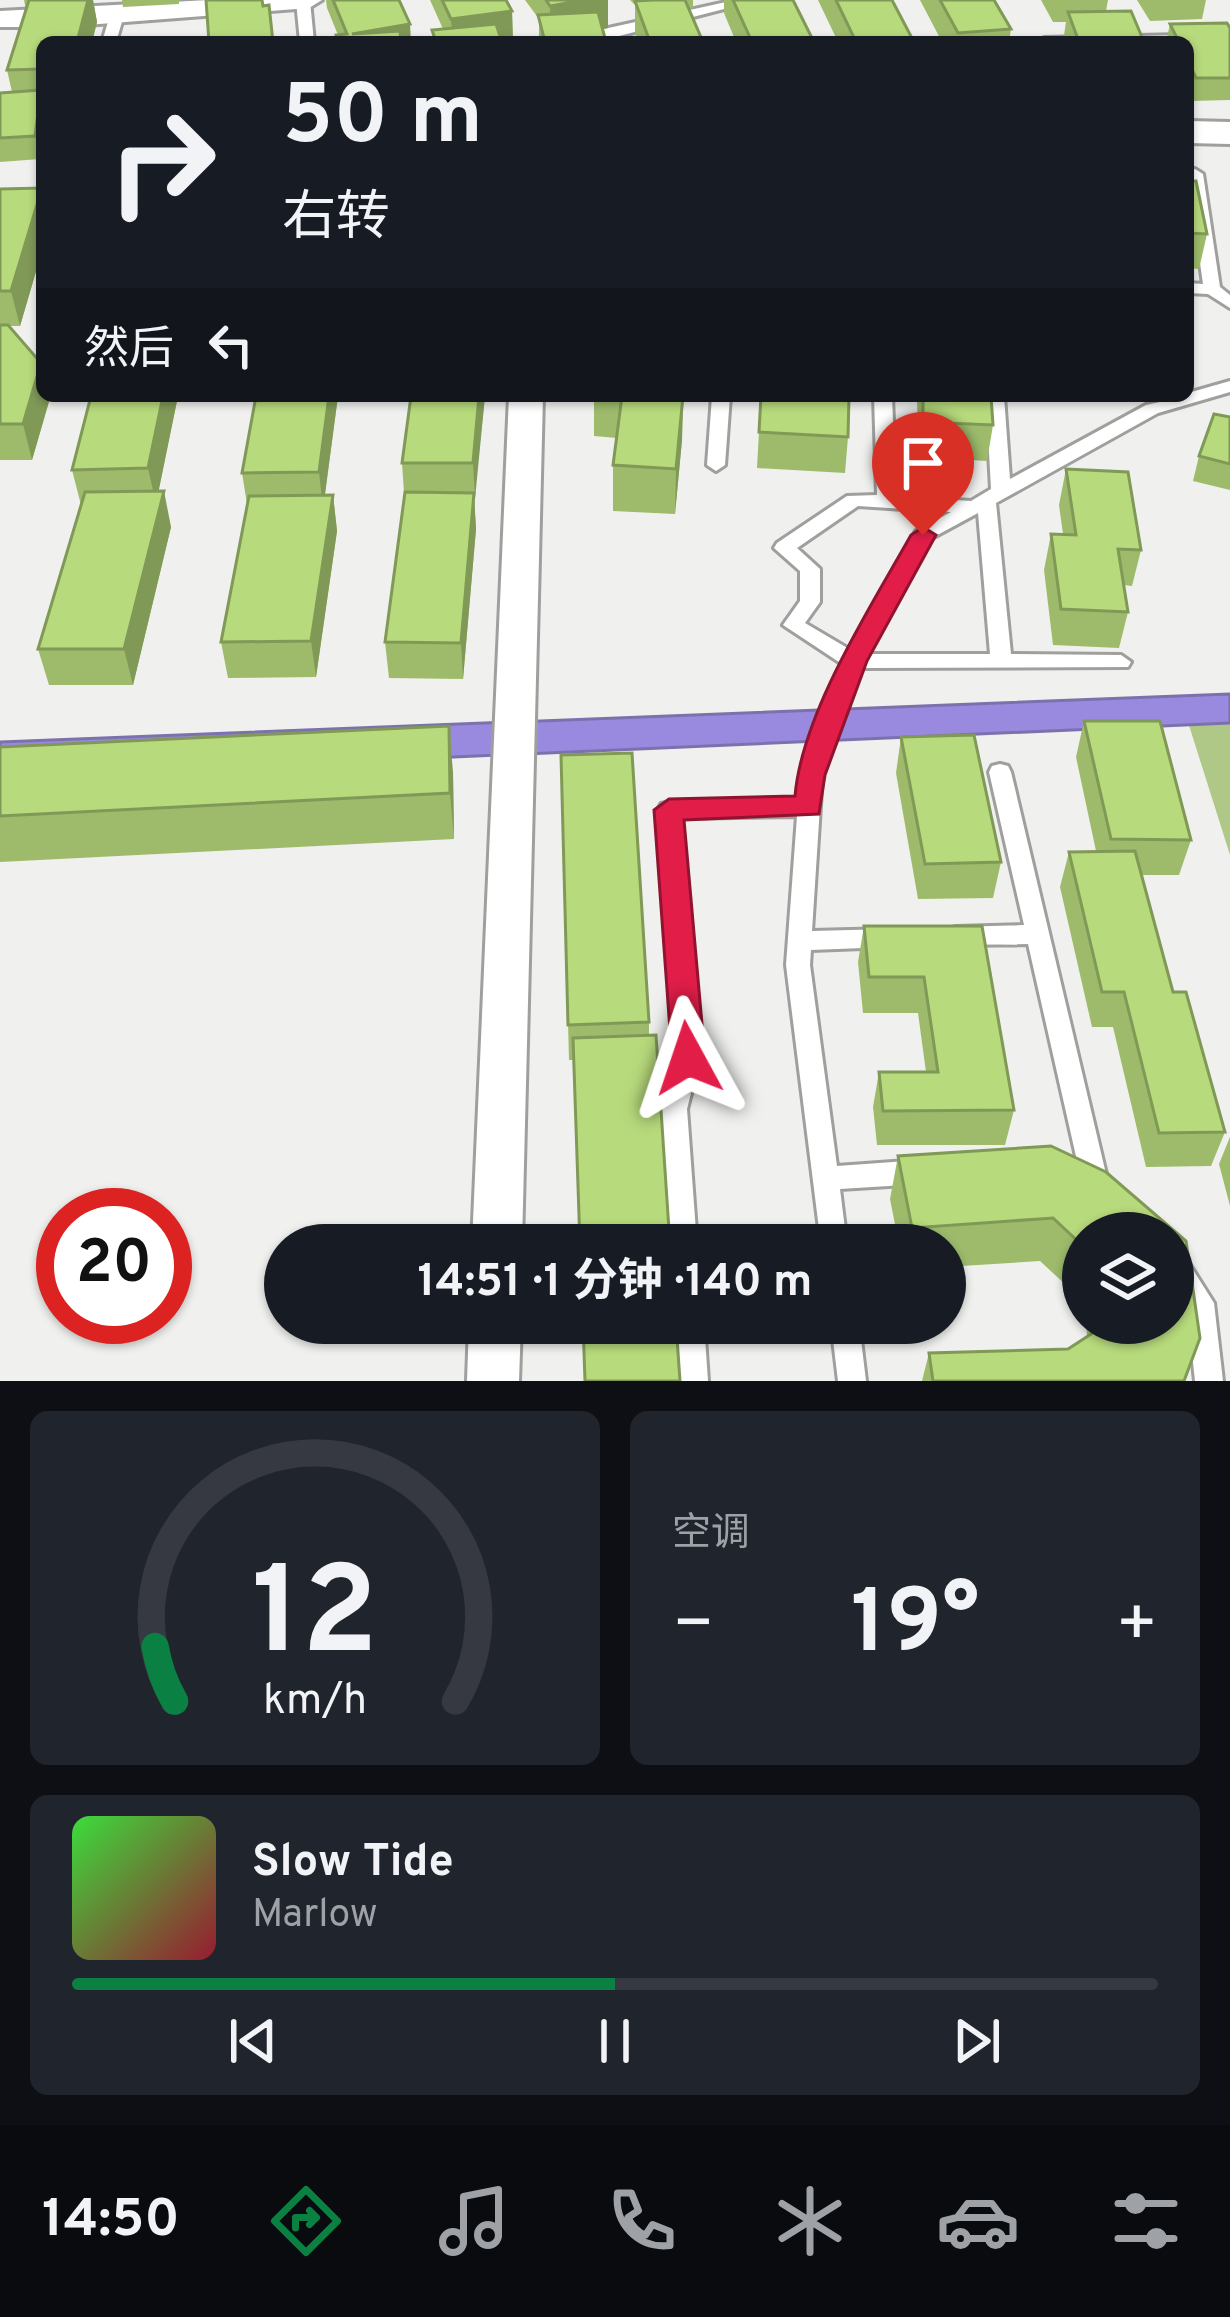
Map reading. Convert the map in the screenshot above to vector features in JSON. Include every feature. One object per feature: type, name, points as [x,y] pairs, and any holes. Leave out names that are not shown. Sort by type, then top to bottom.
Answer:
[{"type":"street","points":[[0,19],[306,0]]},
{"type":"street","points":[[1194,132],[1230,133]]},
{"type":"street","points":[[498,1224],[526,402]]},
{"type":"street","points":[[493,1381],[494,1344]]},
{"type":"lane","points":[[306,0],[307,36]]},
{"type":"lane","points":[[593,36],[752,0]]},
{"type":"lane","points":[[111,36],[117,15]]},
{"type":"lane","points":[[1194,39],[1230,38]]},
{"type":"lane","points":[[1195,174],[1212,289]]},
{"type":"lane","points":[[1194,288],[1212,289],[1230,303]]},
{"type":"lane","points":[[1194,397],[1230,386]]},
{"type":"lane","points":[[716,465],[721,402]]},
{"type":"lane","points":[[883,402],[887,501]]},
{"type":"lane","points":[[995,402],[987,500],[1001,662]]},
{"type":"lane","points":[[831,1224],[798,965],[811,775],[853,661],[923,535],[1152,409],[1176,402]]},
{"type":"lane","points":[[987,500],[854,500],[784,548],[810,569],[810,602],[793,625],[853,661],[1121,662]]},
{"type":"lane","points":[[1000,772],[1040,934],[1091,1178]]},
{"type":"lane","points":[[682,1224],[674,1109],[688,1058],[669,810],[809,806]]},
{"type":"lane","points":[[799,941],[1040,934]]},
{"type":"lane","points":[[826,1178],[958,1170]]},
{"type":"lane","points":[[1194,1294],[1200,1303],[1209,1381]]},
{"type":"lane","points":[[691,1344],[694,1381]]},
{"type":"lane","points":[[847,1344],[852,1381]]},
{"type":"green space","points":[[1230,717],[1230,855],[1187,719]]},
{"type":"shaded area","points":[[1230,694],[1230,723],[0,777],[0,742]]},
{"type":"building","points":[[29,0],[88,0],[79,36],[36,36],[36,69],[7,70]]},
{"type":"building","points":[[206,0],[262,0],[263,6],[269,5],[272,36],[209,36]]},
{"type":"building","points":[[333,0],[399,0],[410,24],[352,34],[400,31],[400,36],[336,35],[347,34]]},
{"type":"building","points":[[442,0],[506,0],[512,11],[451,19]]},
{"type":"building","points":[[546,0],[585,0],[550,6]]},
{"type":"building","points":[[685,0],[700,36],[648,36],[635,1]]},
{"type":"building","points":[[733,0],[793,0],[811,36],[749,36]]},
{"type":"building","points":[[836,0],[892,0],[911,36],[853,36]]},
{"type":"building","points":[[940,0],[994,0],[1011,29],[958,33]]},
{"type":"building","points":[[1131,11],[1141,36],[1077,36],[1068,12]]},
{"type":"building","points":[[598,12],[604,36],[543,36],[538,15]]},
{"type":"building","points":[[1227,23],[1230,78],[1196,78],[1194,36],[1176,36],[1170,24]]},
{"type":"building","points":[[496,24],[500,36],[434,36],[432,30]]},
{"type":"building","points":[[36,90],[35,136],[0,138],[0,93]]},
{"type":"building","points":[[1194,181],[1196,181],[1207,234],[1194,233]]},
{"type":"building","points":[[36,188],[36,208],[11,291],[0,291],[0,189]]},
{"type":"building","points":[[0,325],[8,325],[36,357],[36,380],[23,424],[0,424]]},
{"type":"building","points":[[89,402],[162,402],[148,468],[72,470]]},
{"type":"building","points":[[255,402],[328,402],[319,472],[242,473]]},
{"type":"building","points":[[410,402],[478,402],[473,463],[402,463]]},
{"type":"building","points":[[621,402],[682,402],[676,469],[613,465]]},
{"type":"building","points":[[761,402],[849,402],[848,437],[759,432]]},
{"type":"building","points":[[923,402],[991,402],[993,425],[923,422]]},
{"type":"building","points":[[1214,414],[1230,417],[1230,464],[1199,456]]},
{"type":"building","points":[[1066,469],[1128,472],[1141,550],[1118,549],[1128,612],[1061,609],[1051,534],[1076,535]]},
{"type":"building","points":[[164,491],[124,649],[38,649],[85,492]]},
{"type":"building","points":[[405,492],[474,493],[461,643],[385,642]]},
{"type":"building","points":[[333,495],[311,641],[221,642],[249,496]]},
{"type":"building","points":[[1084,721],[1160,721],[1191,840],[1111,839]]},
{"type":"building","points":[[449,726],[450,793],[0,816],[0,747]]},
{"type":"building","points":[[974,735],[1001,862],[925,864],[901,737]]},
{"type":"building","points":[[632,753],[649,1022],[568,1025],[561,755]]},
{"type":"building","points":[[1135,851],[1173,992],[1186,992],[1225,1132],[1159,1133],[1124,992],[1102,992],[1069,852]]},
{"type":"building","points":[[864,926],[982,926],[1014,1110],[883,1111],[879,1072],[938,1072],[924,977],[869,977]]},
{"type":"building","points":[[656,1035],[669,1224],[579,1224],[573,1038]]},
{"type":"building","points":[[1051,1146],[1106,1172],[1152,1212],[1062,1212],[1062,1226],[1053,1218],[911,1224],[898,1156]]},
{"type":"building","points":[[1194,1296],[1200,1338],[1184,1381],[933,1381],[929,1353],[1068,1349],[1076,1344],[1194,1344]]},
{"type":"building","points":[[584,1344],[677,1344],[680,1381],[585,1381]]},
{"type":"route","points":[[688,1058],[669,810],[809,806],[811,775],[853,661],[923,535]]}]
